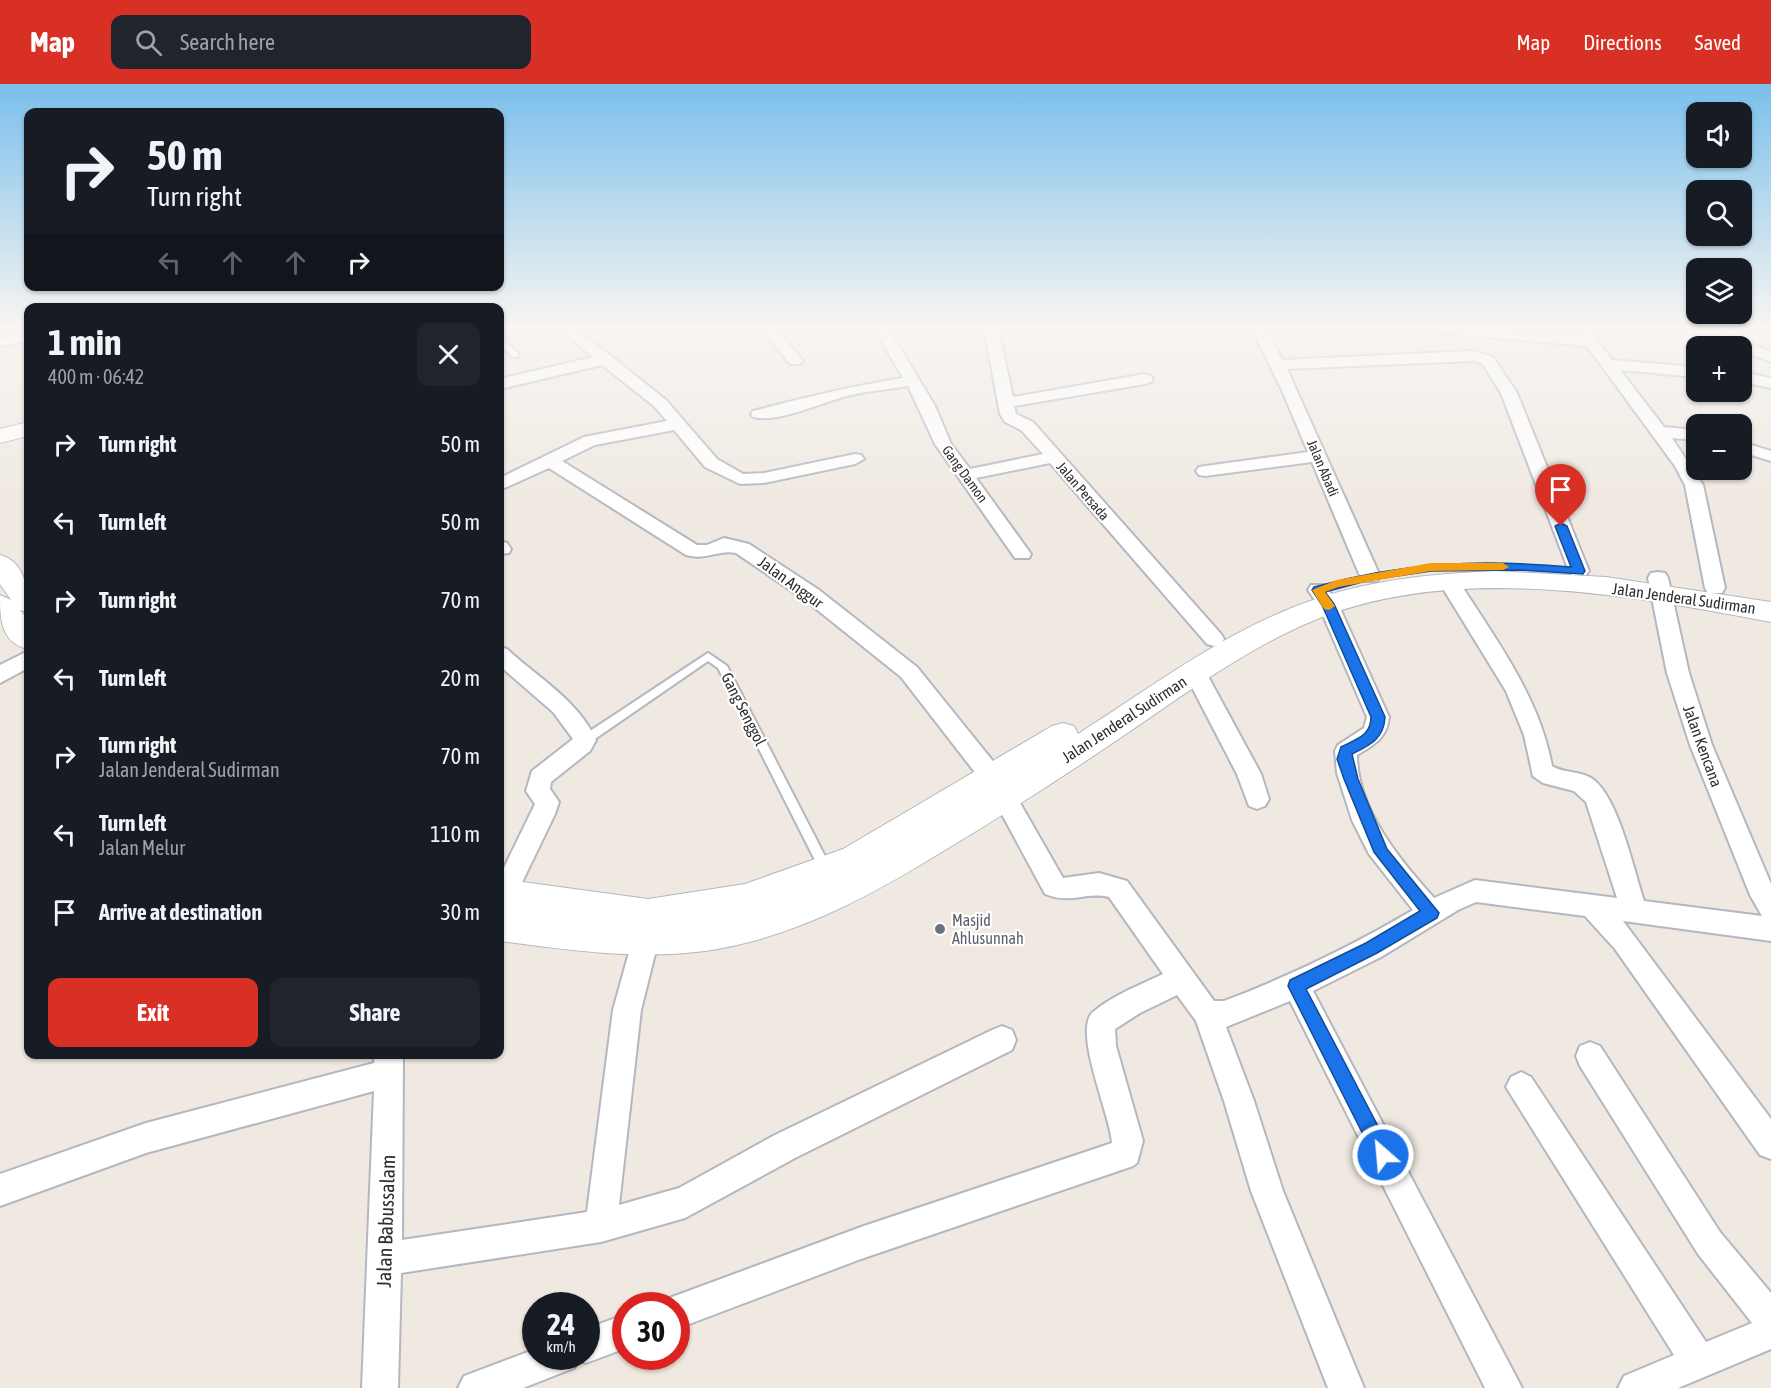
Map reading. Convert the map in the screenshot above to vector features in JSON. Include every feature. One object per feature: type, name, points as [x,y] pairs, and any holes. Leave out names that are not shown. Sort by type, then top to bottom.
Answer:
[{"type":"street","points":[[643,389],[680,424],[711,463],[740,479],[764,478],[855,459]]},
{"type":"street","points":[[759,414],[792,408],[843,392],[863,389]]},
{"type":"street","name":"Gang Damon","points":[[917,389],[927,406],[943,444],[1022,554]]},
{"type":"street","points":[[1002,389],[1004,403],[1087,389]]},
{"type":"street","name":"Jalan Abadi","points":[[1288,389],[1370,576]]},
{"type":"street","points":[[1506,389],[1579,571]]},
{"type":"street","points":[[1627,389],[1683,465],[1694,485],[1715,588]]},
{"type":"street","name":"Jalan Persada","points":[[1004,403],[1011,418],[1027,426],[1214,639]]},
{"type":"street","points":[[504,483],[590,441],[680,424]]},
{"type":"street","points":[[0,436],[24,430]]},
{"type":"street","points":[[1658,432],[1686,434]]},
{"type":"street","points":[[1752,450],[1771,456]]},
{"type":"street","points":[[1205,471],[1317,456]]},
{"type":"street","points":[[966,475],[1054,457]]},
{"type":"street","name":"Jalan Anggur","points":[[549,460],[693,551],[710,550],[724,544],[742,548],[812,595],[909,672],[998,786],[1054,886],[1063,890],[1100,883],[1118,889],[1208,1014],[1239,1101],[1267,1191],[1346,1388]]},
{"type":"street","points":[[0,564],[24,629]]},
{"type":"street","name":"Jalan Jenderal Sudirman","points":[[504,904],[648,915],[745,900],[826,870],[855,859],[998,786],[1265,633],[1323,597],[1370,576],[1431,567],[1522,566],[1579,571],[1660,585],[1771,612]]},
{"type":"street","name":"Jalan Jenderal Sudirman","points":[[504,905],[646,938],[732,930],[801,909],[865,880],[1214,639],[1264,612],[1323,597],[1449,582],[1544,581],[1715,588],[1771,598]]},
{"type":"street","points":[[1449,582],[1516,690],[1535,735],[1541,770],[1550,776],[1582,784],[1597,800],[1634,910]]},
{"type":"street","name":"Jalan Kencana","points":[[1660,585],[1678,673],[1701,745],[1763,895],[1771,908]]},
{"type":"street","points":[[1323,597],[1378,717],[1378,728],[1370,739],[1346,751],[1344,759],[1381,852],[1431,913]]},
{"type":"street","points":[[504,658],[535,687],[567,711],[585,740],[582,745],[540,778],[538,791],[547,802],[504,898]]},
{"type":"street","points":[[0,675],[24,661]]},
{"type":"street","points":[[1195,672],[1249,774],[1257,799]]},
{"type":"street","points":[[1208,1014],[1224,1014],[1296,986],[1372,948],[1431,913],[1475,891],[1771,929]]},
{"type":"street","points":[[1591,905],[1623,941],[1771,1144]]},
{"type":"street","points":[[601,1226],[627,1010],[646,938]]},
{"type":"street","points":[[690,1307],[861,1243],[1122,1155],[1126,1152],[1128,1141],[1102,1046],[1101,1023],[1130,1004],[1182,978]]},
{"type":"street","points":[[1296,986],[1504,1388]]},
{"type":"street","points":[[385,1259],[601,1226],[684,1202],[783,1147],[1002,1040]]},
{"type":"street","points":[[1590,1056],[1709,1243],[1771,1319]]},
{"type":"street","points":[[0,1190],[146,1138],[389,1064]]},
{"type":"street","name":"Jalan Babussalam","points":[[380,1388],[389,1064]]},
{"type":"street","points":[[1521,1087],[1699,1362]]},
{"type":"street","points":[[1636,1388],[1771,1332]]},
{"type":"street","points":[[476,1388],[524,1370]]},
{"type":"lane","name":"Gang Senggol","points":[[585,740],[708,656],[722,666],[826,870]]},
{"type":"slow traffic","points":[[1329,606],[1318,590],[1370,576],[1431,567],[1503,567]]},
{"type":"place","name":"Masjid Ahlusunnah","points":[[940,929]]},
{"type":"route","points":[[1383,1155],[1296,986],[1372,948],[1431,913],[1381,852],[1344,759],[1346,751],[1370,739],[1378,728],[1378,717],[1328,604],[1318,590],[1370,576],[1431,567],[1522,566],[1579,571],[1561,526]]}]
